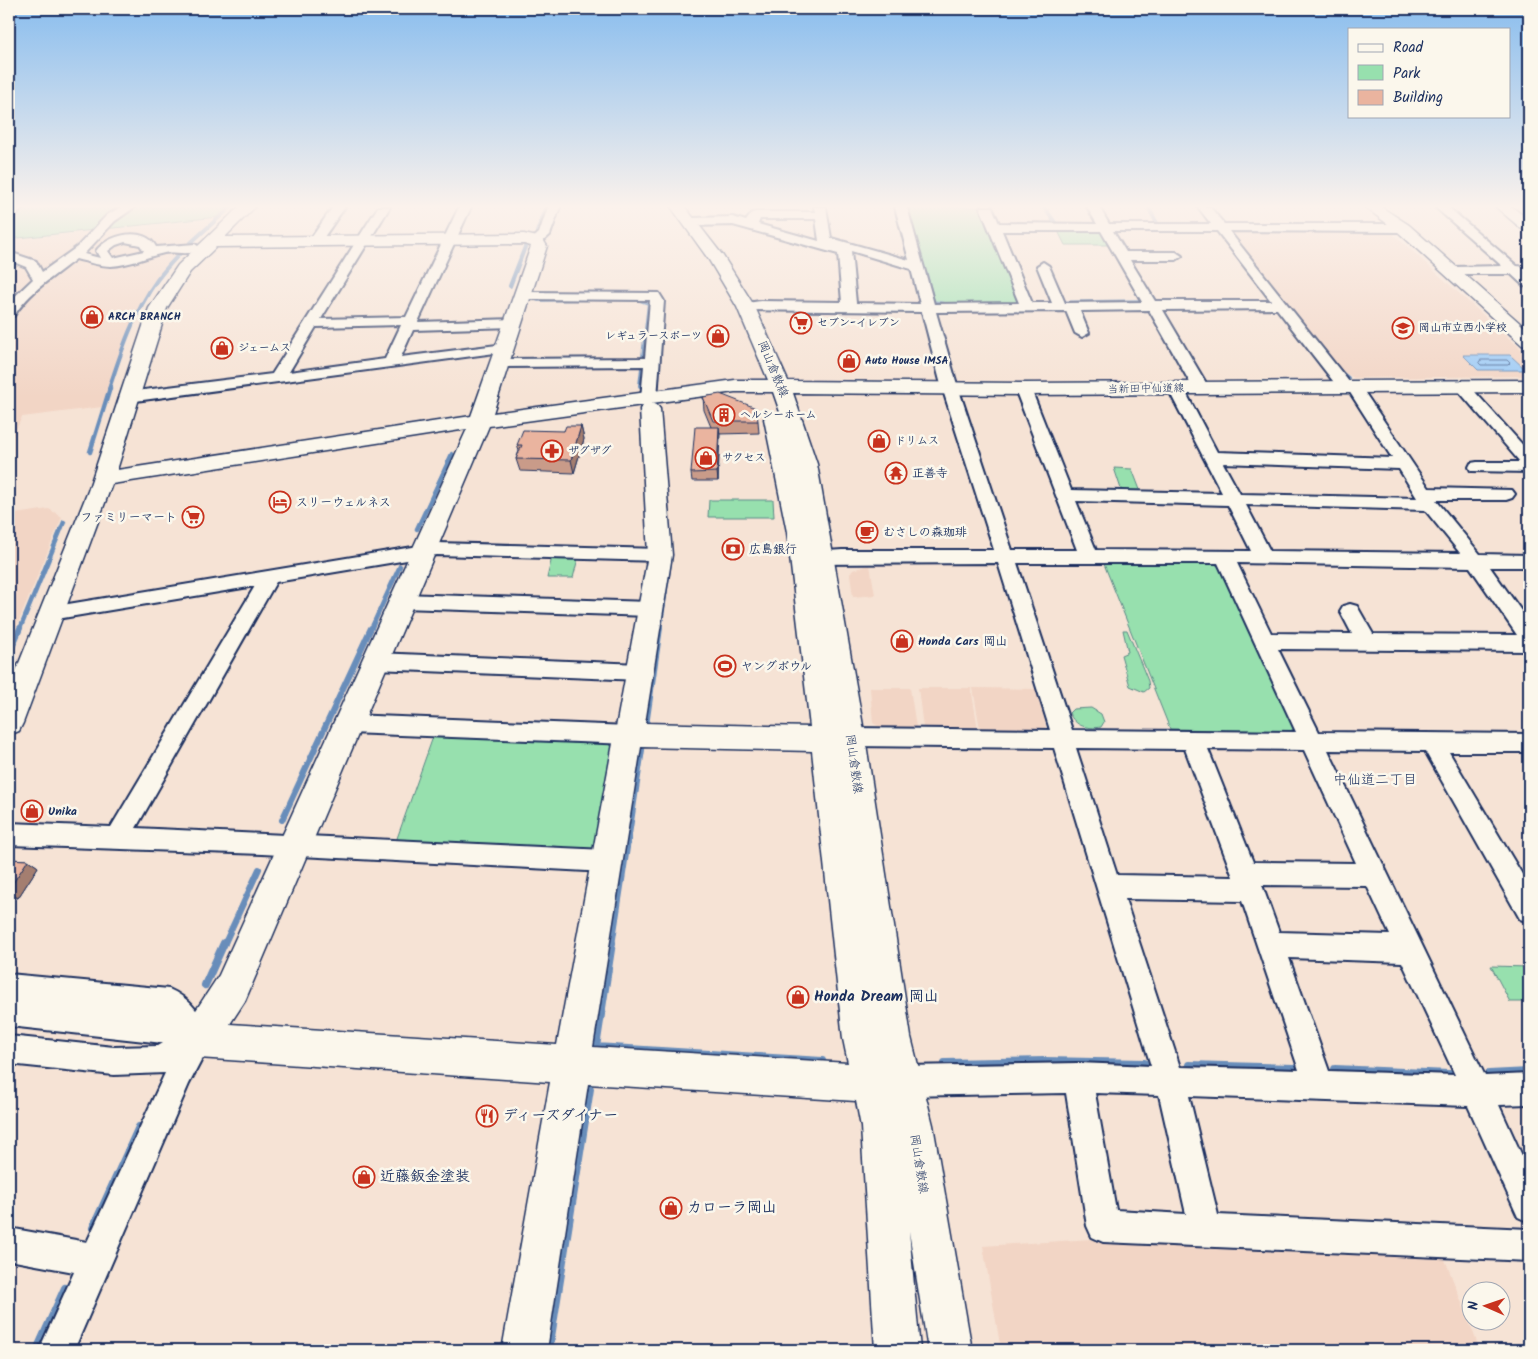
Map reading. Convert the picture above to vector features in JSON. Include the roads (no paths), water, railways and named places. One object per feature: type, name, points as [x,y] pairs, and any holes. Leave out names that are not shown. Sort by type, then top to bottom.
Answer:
[{"type":"street","points":[[36,270],[40,280]]},
{"type":"street","points":[[9,313],[12,306],[53,270]]},
{"type":"street","points":[[9,723],[100,485],[158,308],[182,270]]},
{"type":"street","points":[[277,378],[344,270]]},
{"type":"street","points":[[391,362],[435,270]]},
{"type":"street","points":[[56,1350],[179,1074],[198,1040],[232,988],[293,846],[349,724],[478,427],[531,270]]},
{"type":"street","name":"岡山倉敷線","points":[[709,270],[772,388],[806,464],[812,557],[838,738],[893,1037],[881,1127],[897,1350]]},
{"type":"street","name":"岡山倉敷線","points":[[725,270],[746,307],[772,388]]},
{"type":"street","points":[[846,270],[849,306]]},
{"type":"street","points":[[917,270],[951,389],[1064,738],[1066,753],[1111,887],[1170,1080],[1206,1231]]},
{"type":"street","points":[[1012,270],[1026,306]]},
{"type":"street","points":[[1045,270],[1062,304],[1082,333]]},
{"type":"street","points":[[1130,270],[1201,388]]},
{"type":"street","points":[[1253,270],[1350,388],[1427,499],[1475,560],[1529,637]]},
{"type":"street","points":[[1452,271],[1488,270]]},
{"type":"street","points":[[1514,270],[1529,283]]},
{"type":"street","points":[[1452,271],[1529,341]]},
{"type":"street","points":[[523,296],[654,296],[656,301],[650,403],[660,555],[571,1064],[524,1350]]},
{"type":"street","points":[[746,307],[760,305],[928,308],[1062,304],[1280,305]]},
{"type":"street","points":[[312,323],[514,324]]},
{"type":"street","points":[[128,397],[391,362],[503,355],[651,362]]},
{"type":"street","points":[[1462,386],[1529,462]]},
{"type":"street","name":"当新田中仙道線","points":[[772,388],[1023,390],[1529,386]]},
{"type":"street","points":[[100,485],[478,427],[650,403],[740,397],[772,388]]},
{"type":"street","points":[[1176,389],[1264,557]]},
{"type":"street","points":[[1023,390],[1089,557]]},
{"type":"street","points":[[1212,457],[1404,464]]},
{"type":"street","points":[[1477,467],[1529,468]]},
{"type":"street","points":[[1065,495],[1235,501],[1427,499],[1506,494]]},
{"type":"street","points":[[52,613],[437,549],[660,555]]},
{"type":"street","points":[[812,557],[1264,557],[1529,561]]},
{"type":"street","points":[[1225,558],[1477,1091],[1529,1206]]},
{"type":"street","points":[[118,837],[269,578]]},
{"type":"street","points":[[402,601],[650,609]]},
{"type":"street","points":[[1350,611],[1368,642]]},
{"type":"street","points":[[1263,641],[1529,643]]},
{"type":"street","points":[[376,661],[640,672]]},
{"type":"street","points":[[349,724],[629,735],[1529,744]]},
{"type":"street","points":[[1193,740],[1248,881],[1319,1085]]},
{"type":"street","points":[[1431,742],[1529,910]]},
{"type":"street","points":[[9,834],[118,837],[606,861]]},
{"type":"street","points":[[1111,887],[1375,875]]},
{"type":"street","points":[[1270,945],[1410,949]]},
{"type":"street","points":[[9,988],[168,1003],[185,1016],[198,1040]]},
{"type":"street","points":[[9,1012],[160,1028],[198,1040],[840,1082],[1078,1078],[1477,1091],[1529,1090]]},
{"type":"street","points":[[9,1050],[114,1061],[160,1060],[198,1040]]},
{"type":"street","points":[[1078,1078],[1103,1226],[1529,1245]]},
{"type":"street","name":"岡山倉敷線","points":[[887,1081],[913,1125],[950,1350]]},
{"type":"street","points":[[9,1244],[97,1260]]},
{"type":"water","points":[[1463,355],[1510,355],[1526,370],[1478,370]]},
{"type":"waterway","points":[[109,389],[123,347],[141,305],[165,270]]},
{"type":"waterway","points":[[510,286],[516,270]]},
{"type":"waterway","points":[[926,274],[933,302],[945,304]]},
{"type":"waterway","points":[[538,300],[581,299]]},
{"type":"waterway","points":[[637,299],[649,303],[643,357]]},
{"type":"waterway","points":[[1038,303],[1149,301]]},
{"type":"waterway","points":[[1228,301],[1271,301]]},
{"type":"waterway","points":[[640,386],[642,368]]},
{"type":"waterway","points":[[1338,370],[1348,378]]},
{"type":"waterway","points":[[90,452],[110,388]]},
{"type":"waterway","points":[[417,529],[452,454]]},
{"type":"waterway","points":[[20,629],[64,522]]},
{"type":"waterway","points":[[660,629],[671,554]]},
{"type":"waterway","points":[[371,629],[400,566]]},
{"type":"waterway","points":[[9,655],[20,628]]},
{"type":"waterway","points":[[282,820],[371,628]]},
{"type":"waterway","points":[[652,725],[646,725],[660,628]]},
{"type":"waterway","points":[[612,945],[642,750]]},
{"type":"waterway","points":[[224,945],[259,869]]},
{"type":"waterway","points":[[205,985],[224,943]]},
{"type":"waterway","points":[[612,943],[596,1047],[822,1061]]},
{"type":"waterway","points":[[945,1063],[1045,1061],[1144,1063]]},
{"type":"waterway","points":[[1189,1065],[1294,1068]]},
{"type":"waterway","points":[[1335,1069],[1449,1074]]},
{"type":"waterway","points":[[1489,1074],[1529,1072]]},
{"type":"waterway","points":[[549,1350],[590,1089]]},
{"type":"waterway","points":[[93,1228],[139,1127]]},
{"type":"waterway","points":[[37,1350],[65,1288]]},
{"type":"place","name":"ARCH BRANCH","points":[[92,317]]},
{"type":"place","name":"セブン-イレブン","points":[[801,323]]},
{"type":"place","name":"岡山市立西小学校","points":[[1403,328]]},
{"type":"place","name":"レギュラースポーツ","points":[[718,336]]},
{"type":"place","name":"ジェームス","points":[[222,348]]},
{"type":"place","name":"Auto House IMSA","points":[[849,361]]},
{"type":"place","name":"ヘルシーホーム","points":[[724,415]]},
{"type":"place","name":"ドリムス","points":[[879,441]]},
{"type":"place","name":"ザグザグ","points":[[552,451]]},
{"type":"place","name":"サクセス","points":[[706,458]]},
{"type":"place","name":"正善寺","points":[[896,473]]},
{"type":"place","name":"スリーウェルネス","points":[[280,502]]},
{"type":"place","name":"ファミリーマート","points":[[193,517]]},
{"type":"place","name":"むさしの森珈琲","points":[[867,532]]},
{"type":"place","name":"広島銀行","points":[[733,549]]},
{"type":"place","name":"Honda Cars 岡山","points":[[902,641]]},
{"type":"place","name":"ヤングボウル","points":[[725,666]]},
{"type":"place","name":"Unika","points":[[32,811]]},
{"type":"place","name":"Honda Dream 岡山","points":[[798,997]]},
{"type":"place","name":"ディーズダイナー","points":[[487,1116]]},
{"type":"place","name":"近藤鈑金塗装","points":[[364,1177]]},
{"type":"place","name":"カローラ岡山","points":[[671,1208]]},
{"type":"district","name":"中仙道二丁目","points":[[1375,780]]}]
